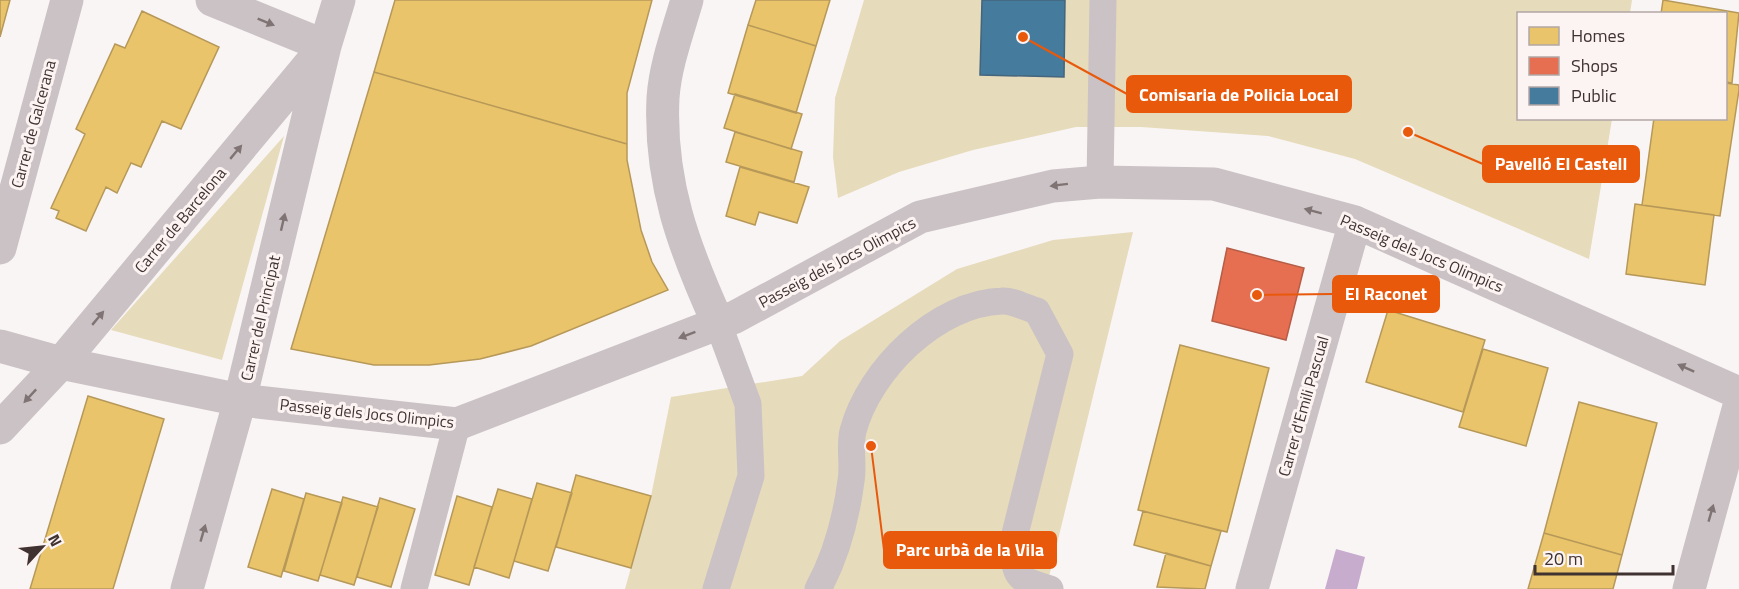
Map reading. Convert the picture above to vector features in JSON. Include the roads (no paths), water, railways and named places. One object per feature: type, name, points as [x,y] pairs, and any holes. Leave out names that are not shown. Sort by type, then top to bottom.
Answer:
[{"type":"street","name":"Carrer de Galcerana","points":[[0,248],[67,0]]},
{"type":"street","points":[[212,0],[325,46]]},
{"type":"street","name":"Carrer de Barcelona","points":[[0,428],[61,363],[325,46],[339,0]]},
{"type":"street","points":[[687,0],[663,96],[664,159],[673,210],[688,258],[718,323],[748,404],[751,476],[716,589]]},
{"type":"street","points":[[1100,182],[1102,0]]},
{"type":"street","name":"Carrer del Principat","points":[[187,589],[240,400],[325,46]]},
{"type":"street","name":"Passeig dels Jocs Olimpics","points":[[0,346],[61,363],[240,400],[457,424],[735,317],[920,217],[1053,186],[1100,182],[1214,184],[1355,222],[1739,393]]},
{"type":"street","name":"Carrer d'Emili Pascual","points":[[1252,589],[1355,222]]},
{"type":"street","points":[[818,589],[841,533],[852,479],[853,433],[868,392],[908,344],[959,309],[1004,300],[1036,311],[1060,354],[1013,542],[1015,571],[1023,581],[1050,589]]},
{"type":"street","points":[[1689,589],[1739,406]]},
{"type":"street","points":[[414,589],[457,424]]},
{"type":"place","name":"Comisaria de Policia Local","points":[[1023,37]]},
{"type":"place","name":"Pavelló El Castell","points":[[1408,132]]},
{"type":"place","name":"El Raconet","points":[[1257,295]]},
{"type":"place","name":"Parc urbà de la Vila","points":[[871,446]]}]
